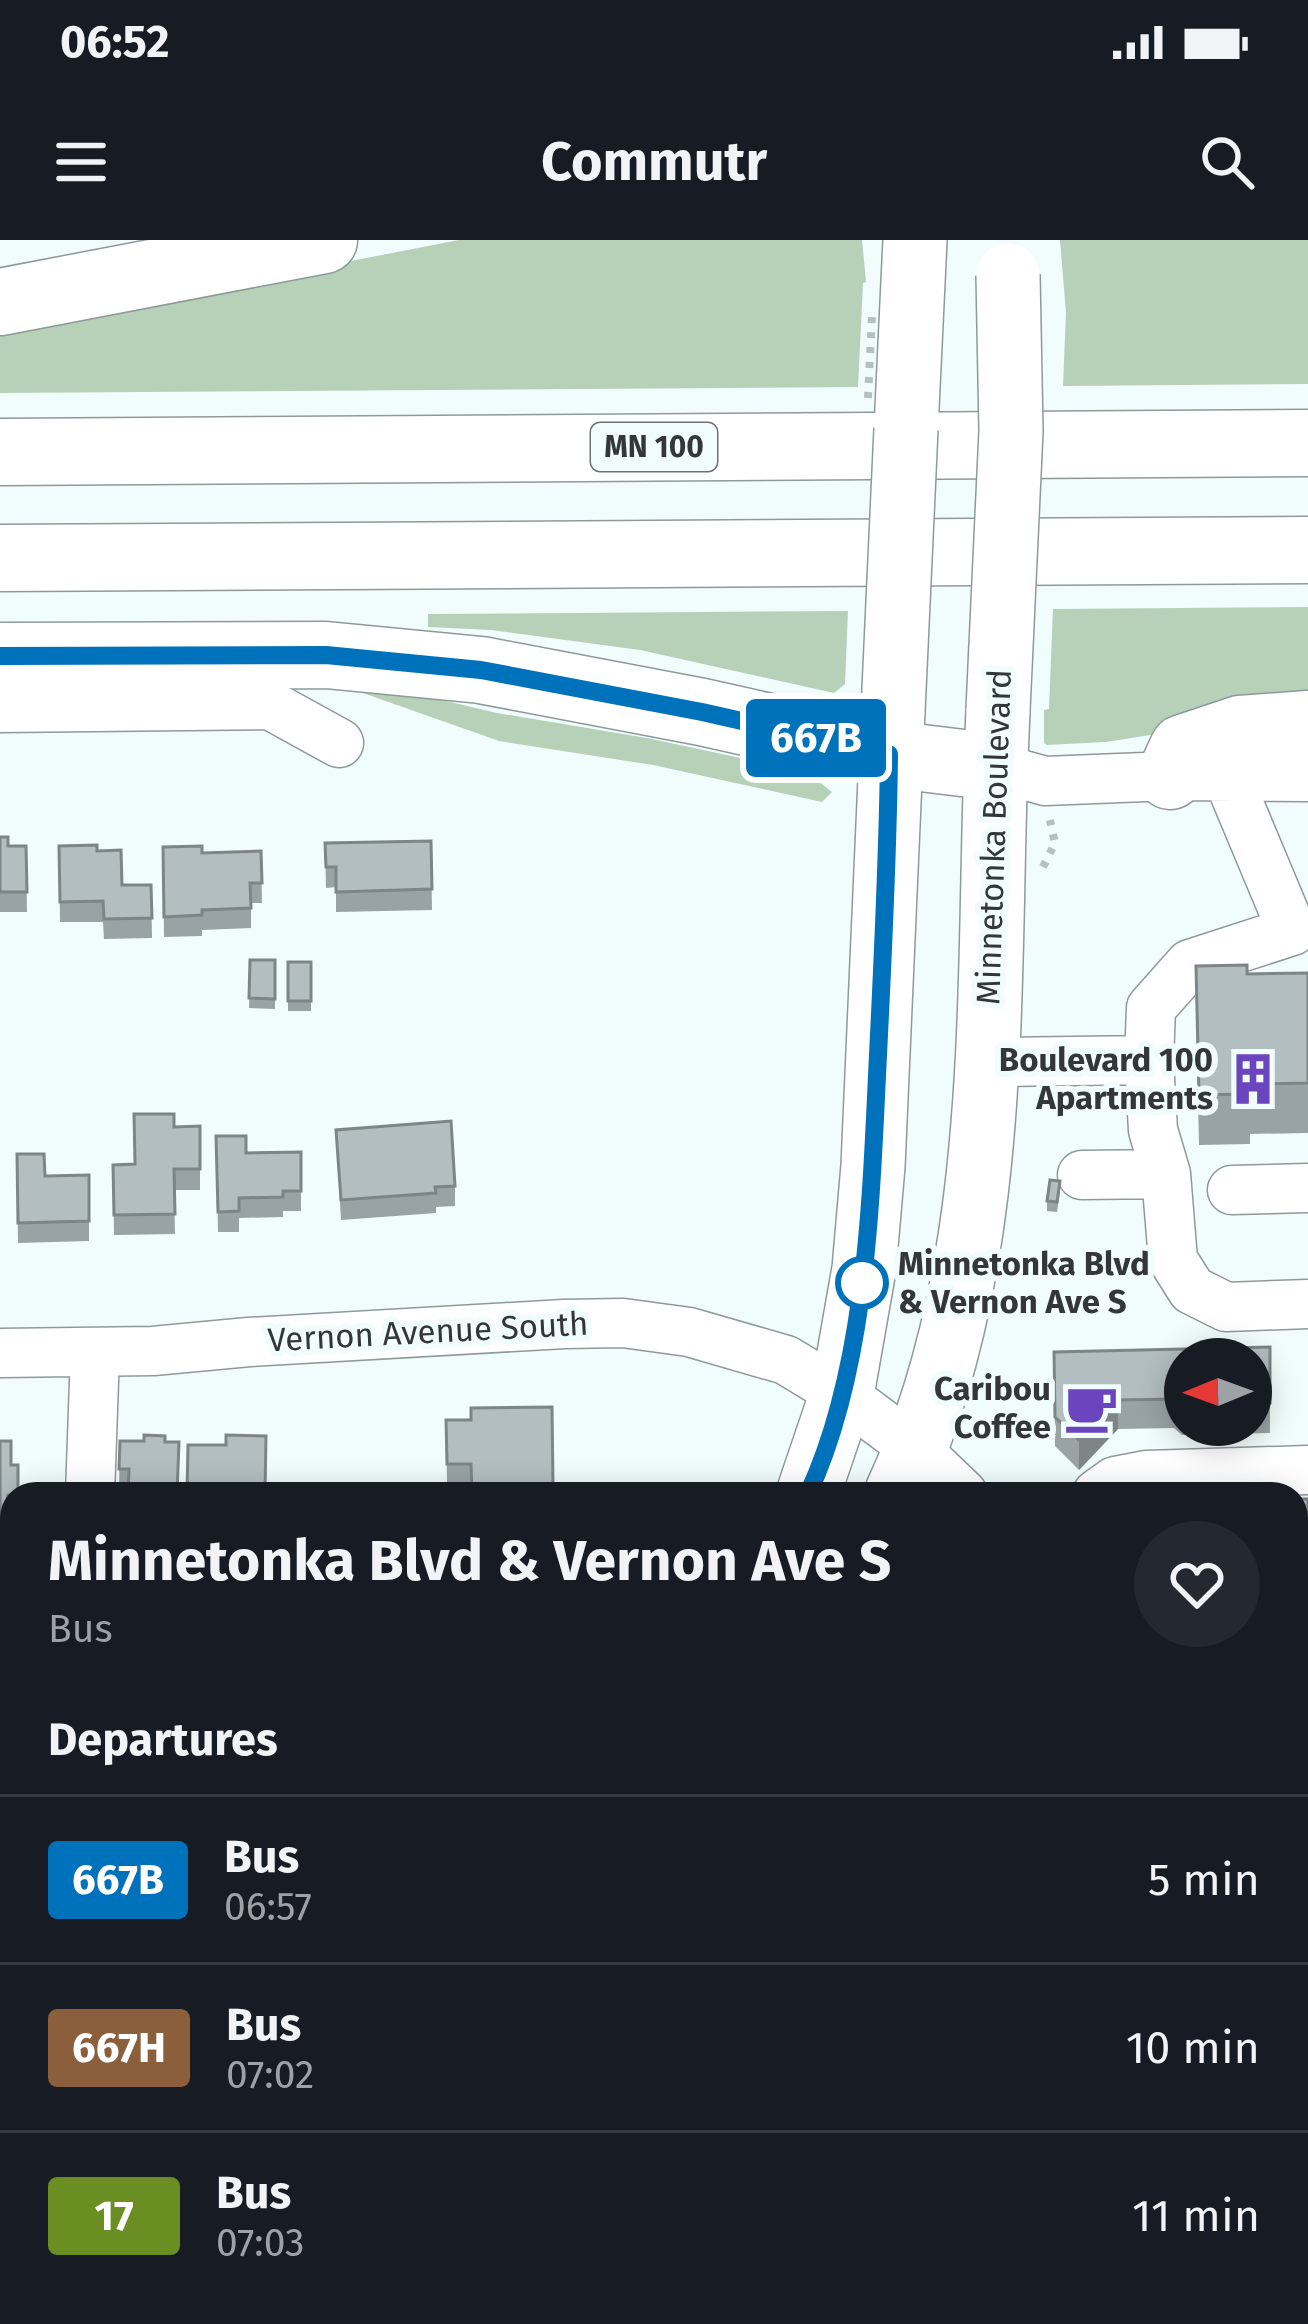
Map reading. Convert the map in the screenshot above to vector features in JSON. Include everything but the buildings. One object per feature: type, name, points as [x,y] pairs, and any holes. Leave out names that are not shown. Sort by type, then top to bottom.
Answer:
[{"type":"highway","points":[[0,276],[105,240]]},
{"type":"highway","points":[[0,302],[323,240]]},
{"type":"highway","name":"MN 100","points":[[0,452],[1308,443]]},
{"type":"highway","points":[[0,558],[1308,550]]},
{"type":"highway","points":[[0,656],[326,655],[481,670],[702,712],[891,733],[997,739]]},
{"type":"highway","points":[[1199,777],[1184,748],[1240,729],[1308,724]]},
{"type":"main road","points":[[812,1482],[842,1394],[864,1269],[873,1166],[914,258]]},
{"type":"main road","name":"Minnetonka Boulevard","points":[[906,1472],[943,1366],[980,1170],[1011,430],[1006,258]]},
{"type":"street","points":[[0,708],[271,705],[339,742]]},
{"type":"street","points":[[997,739],[1045,781],[1308,777]]},
{"type":"street","points":[[1199,777],[1303,933],[1190,964],[1151,1008],[1154,1130],[1166,1174],[1173,1260],[1192,1291],[1226,1306],[1308,1304]]},
{"type":"street","points":[[986,1062],[1149,1060]]},
{"type":"street","points":[[1082,1175],[1166,1174]]},
{"type":"street","points":[[1232,1190],[1308,1188]]},
{"type":"street","name":"Vernon Avenue South","points":[[0,1353],[153,1351],[623,1323],[689,1332],[786,1360],[842,1394],[906,1472]]},
{"type":"street","points":[[90,1482],[95,1353]]},
{"type":"street","points":[[1114,1482],[1146,1475],[1308,1470]]},
{"type":"green space","points":[[459,240],[862,240],[866,282],[858,387],[0,393],[0,329]]},
{"type":"green space","points":[[1060,240],[1308,240],[1308,384],[1063,386],[1066,313]]},
{"type":"green space","points":[[1308,607],[1308,710],[1106,742],[1044,743],[1053,609]]},
{"type":"green space","points":[[848,611],[845,684],[834,693],[640,650],[491,630],[428,627],[428,614]]},
{"type":"green space","points":[[162,669],[314,670],[497,713],[787,768],[809,774],[832,792],[822,802],[653,765],[499,741],[329,681],[0,687],[0,677],[161,676]]},
{"type":"bus line","name":"667B","points":[[0,656],[326,655],[481,670],[889,754],[873,1166],[864,1269],[842,1394],[814,1482]]},
{"type":"place","name":"Boulevard 100 Apartments","points":[[1253,1079]]},
{"type":"place","name":"Minnetonka Blvd & Vernon Ave S","points":[[862,1283]]},
{"type":"place","name":"Caribou Coffee","points":[[1091,1408]]}]
